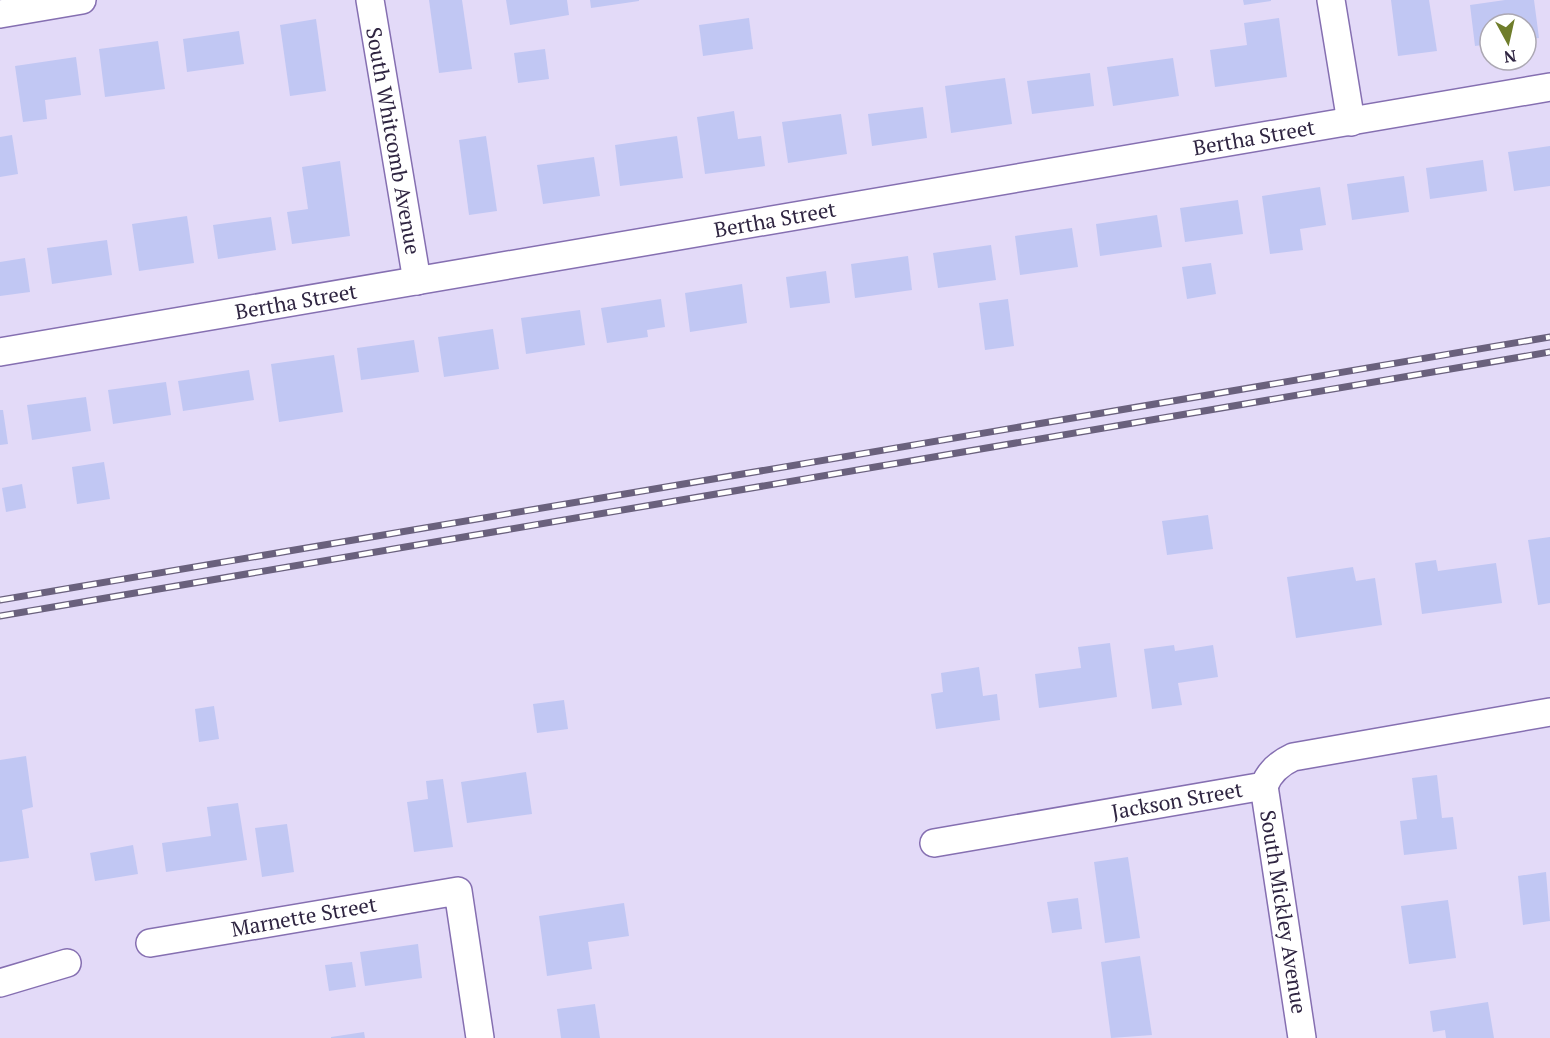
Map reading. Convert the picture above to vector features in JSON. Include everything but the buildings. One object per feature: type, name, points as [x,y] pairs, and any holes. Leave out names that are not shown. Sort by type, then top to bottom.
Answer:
[{"type":"street","points":[[0,14],[82,0]]},
{"type":"street","name":"South Whitcomb Avenue","points":[[370,0],[417,281]]},
{"type":"street","points":[[1331,0],[1351,122]]},
{"type":"street","name":"Bertha Street","points":[[0,352],[1550,87]]},
{"type":"street","name":"Jackson Street","points":[[933,843],[1264,786],[1278,767],[1293,757],[1550,712]]},
{"type":"street","name":"South Mickley Avenue","points":[[1264,786],[1302,1038]]},
{"type":"street","name":"Marnette Street","points":[[150,943],[458,891],[480,1038]]},
{"type":"street","points":[[0,982],[67,963]]},
{"type":"railway","points":[[0,600],[1550,337]]},
{"type":"railway","points":[[0,616],[1550,352]]}]
